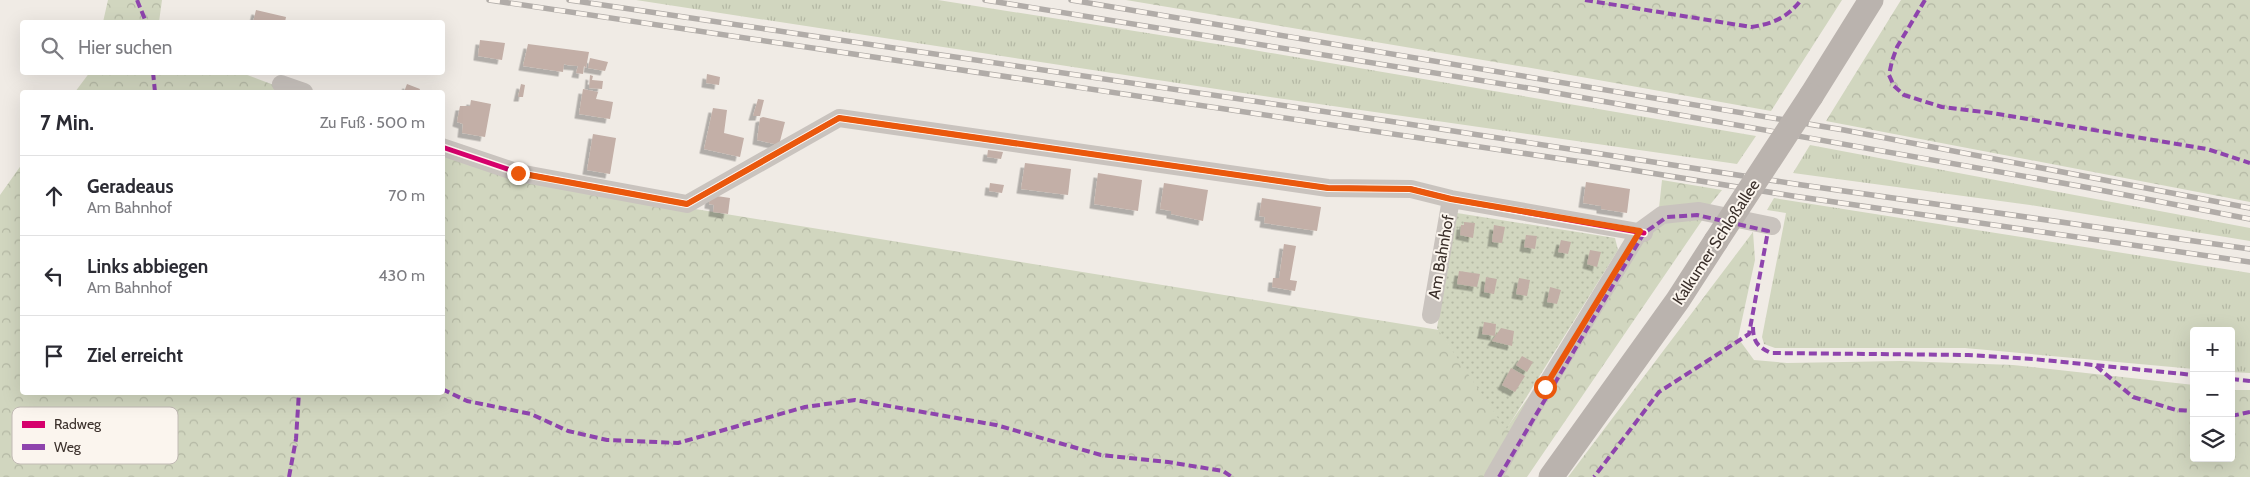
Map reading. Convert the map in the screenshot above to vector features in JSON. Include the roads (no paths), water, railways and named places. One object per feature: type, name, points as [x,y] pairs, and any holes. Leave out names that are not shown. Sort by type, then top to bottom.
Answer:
[{"type":"main road","name":"Kalkumer Schloßallee","points":[[1550,477],[1678,300],[1871,0]]},
{"type":"street","points":[[281,84],[298,90]]},
{"type":"street","name":"Am Bahnhof","points":[[445,149],[518,173],[687,204],[839,118],[1328,188],[1410,189],[1451,199],[1642,232]]},
{"type":"street","name":"Am Bahnhof","points":[[1431,315],[1451,199]]},
{"type":"street","points":[[1493,477],[1545,387],[1642,232],[1662,215],[1699,212],[1772,226]]},
{"type":"railway","points":[[489,0],[1589,163],[1793,196],[2250,262]]},
{"type":"railway","points":[[569,0],[1395,122],[1802,185],[2250,249]]},
{"type":"railway","points":[[985,0],[1534,89],[2079,186],[2250,219]]},
{"type":"railway","points":[[1071,0],[1844,130],[2250,208]]}]
